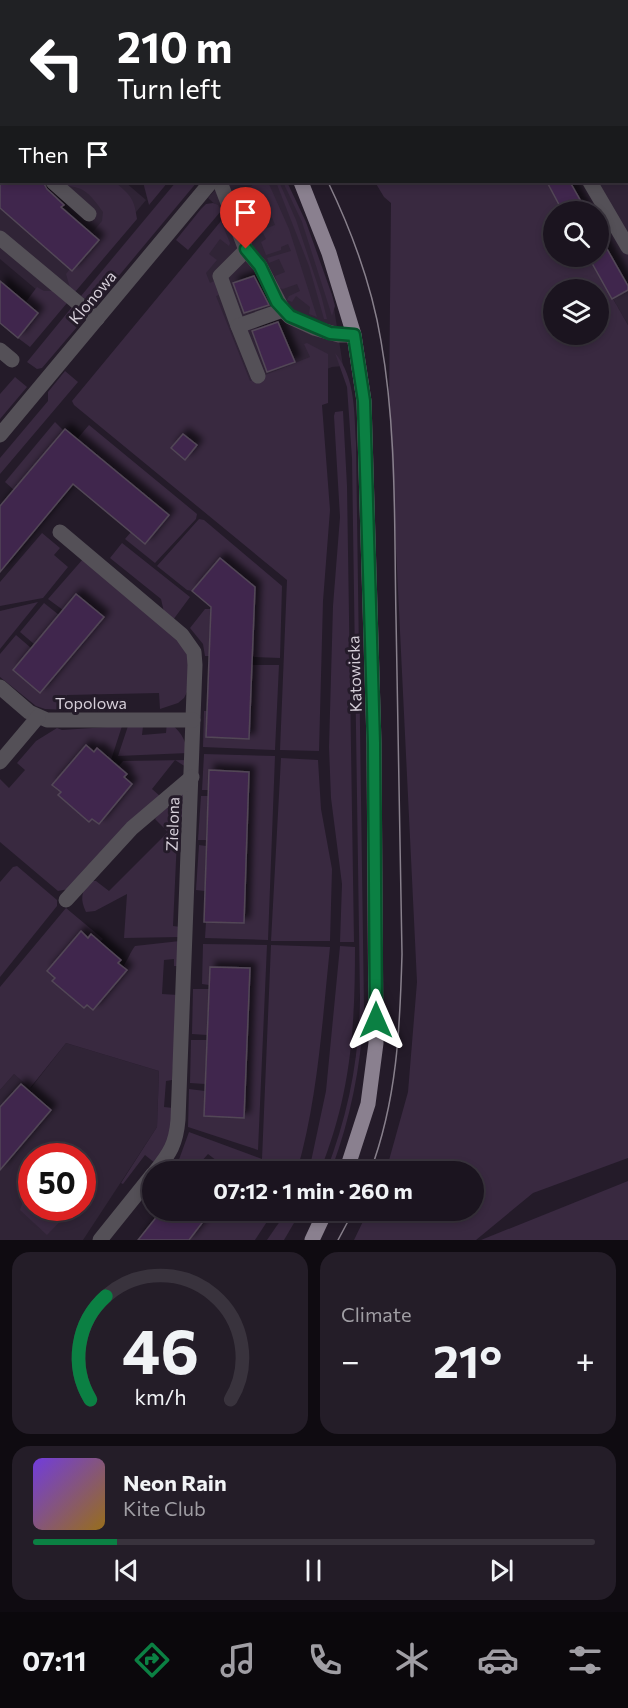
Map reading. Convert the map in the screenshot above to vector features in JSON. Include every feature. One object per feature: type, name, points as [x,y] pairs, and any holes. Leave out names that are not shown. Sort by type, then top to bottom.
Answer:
[{"type":"main road","name":"Katowicka","points":[[301,183],[329,253],[354,335],[364,401],[374,743],[376,1043],[368,1104],[350,1161]]},
{"type":"main road","points":[[312,1240],[321,1221]]},
{"type":"street","points":[[54,183],[89,214]]},
{"type":"street","name":"Klonowa","points":[[0,435],[210,183]]},
{"type":"street","points":[[220,183],[246,249],[260,266],[283,310],[314,328],[339,335],[354,335]]},
{"type":"street","points":[[591,183],[628,247]]},
{"type":"street","points":[[0,238],[97,319]]},
{"type":"street","points":[[246,249],[220,276],[258,376]]},
{"type":"street","points":[[238,326],[283,310]]},
{"type":"street","points":[[0,350],[12,360]]},
{"type":"street","name":"Zielona","points":[[60,532],[188,640],[194,652],[192,777],[177,1137],[171,1152],[164,1161]]},
{"type":"street","name":"Topolowa","points":[[0,687],[38,717],[47,720],[193,720]]},
{"type":"street","points":[[0,762],[38,717]]},
{"type":"street","points":[[66,900],[132,828],[192,777]]},
{"type":"street","name":"Zielona","points":[[100,1240],[142,1188]]},
{"type":"shaded area","points":[[0,183],[126,183],[146,200],[57,307],[0,259]]},
{"type":"shaded area","points":[[62,183],[116,183],[131,198],[137,219],[75,292],[70,288],[66,274],[70,269],[72,271],[99,241],[91,234],[102,221],[103,212],[86,192]]},
{"type":"shaded area","points":[[143,183],[167,183],[149,205]]},
{"type":"shaded area","points":[[175,183],[196,183],[97,302],[92,304],[81,296]]},
{"type":"shaded area","points":[[221,183],[286,183],[332,295],[343,366],[332,367],[248,401],[193,258],[224,222],[217,206],[208,198]]},
{"type":"shaded area","points":[[255,183],[268,183],[289,229],[317,317],[309,314],[310,307],[296,296],[292,302],[287,300],[289,296],[300,291],[297,284],[283,289],[279,288],[275,276],[285,272],[279,259],[269,263],[267,258],[291,251],[288,244],[281,247],[281,250],[266,255],[261,242],[266,239],[263,233],[258,235],[257,232],[275,225],[264,197],[245,204],[241,195]]},
{"type":"shaded area","points":[[276,183],[280,184],[296,220],[327,319],[324,319],[309,266]]},
{"type":"shaded area","points":[[283,183],[287,183],[306,222],[332,295],[335,306],[332,316],[302,222]]},
{"type":"shaded area","points":[[376,183],[548,183],[558,201],[543,201],[543,267],[595,267],[602,279],[543,279],[543,345],[609,345],[609,292],[628,325],[628,1158],[533,1193],[476,1240],[354,1240],[363,1221],[484,1221],[484,1161],[389,1161],[408,1092],[417,982],[389,404],[391,203],[384,197]]},
{"type":"shaded area","points":[[548,183],[628,183],[628,325],[609,292],[609,279],[602,279],[595,267],[609,267],[609,201],[558,201]]},
{"type":"shaded area","points":[[206,204],[218,205],[221,211],[188,250],[176,240]]},
{"type":"shaded area","points":[[221,221],[230,243],[229,246],[220,239],[209,254],[217,260],[206,273],[210,283],[214,281],[219,295],[216,296],[250,381],[310,357],[304,344],[307,343],[328,354],[328,403],[322,405],[330,510],[323,601],[319,751],[280,750],[287,580],[72,401]]},
{"type":"shaded area","points":[[37,287],[44,291],[52,291],[67,303],[30,347],[18,338],[38,314],[25,303]]},
{"type":"shaded area","points":[[72,307],[77,319],[77,327],[42,368],[37,369],[27,362]]},
{"type":"shaded area","points":[[335,353],[347,373],[353,396],[356,443],[364,1010],[358,1071],[350,1110],[335,1161],[330,1161],[351,1087],[360,999],[352,458],[347,387]]},
{"type":"shaded area","points":[[65,371],[78,382],[0,474],[0,458],[48,401],[48,392]]},
{"type":"shaded area","points":[[15,377],[27,387],[0,419],[0,394]]},
{"type":"shaded area","points":[[343,411],[347,486],[354,942],[340,942],[342,884],[331,798],[329,747],[333,606],[340,517],[334,416],[335,412]]},
{"type":"shaded area","points":[[55,422],[63,430],[14,490],[5,482]]},
{"type":"shaded area","points":[[89,425],[197,514],[196,519],[155,563],[125,539],[131,532],[77,439]]},
{"type":"shaded area","points":[[199,519],[204,520],[282,586],[280,658],[252,657],[220,558],[192,591],[187,590],[157,566]]},
{"type":"shaded area","points":[[42,533],[60,548],[54,555],[68,567],[43,598],[0,606],[0,582]]},
{"type":"shaded area","points":[[122,543],[190,597],[173,620],[164,612],[161,599],[110,558]]},
{"type":"shaded area","points":[[83,559],[177,635],[189,658],[187,692],[178,703],[160,709],[159,693],[67,695],[67,710],[45,709],[36,706],[0,677],[0,654],[16,635],[31,648],[13,670],[40,693],[103,617],[76,594],[63,610],[48,599]]},
{"type":"shaded area","points":[[38,602],[0,649],[0,611]]},
{"type":"shaded area","points":[[44,603],[59,615],[34,644],[20,632]]},
{"type":"shaded area","points":[[205,609],[211,609],[209,656],[205,656],[203,644],[190,628]]},
{"type":"shaded area","points":[[252,665],[279,665],[275,750],[203,747],[204,711],[207,711],[206,737],[249,739]]},
{"type":"shaded area","points":[[167,721],[181,735],[188,753],[118,756],[128,726],[143,726],[142,735],[166,733]]},
{"type":"shaded area","points":[[122,726],[111,760],[97,749],[94,752],[86,746],[53,785],[61,792],[58,795],[89,822],[92,819],[99,824],[132,784],[124,777],[126,773],[118,767],[123,761],[175,760],[152,789],[161,797],[69,889],[58,891],[0,842],[0,779],[9,788],[25,770],[17,763],[36,741],[57,728],[62,730]]},
{"type":"shaded area","points":[[204,754],[275,756],[268,940],[205,938],[206,922],[244,922],[249,772],[209,770],[208,790],[202,790]]},
{"type":"shaded area","points":[[281,758],[318,760],[321,809],[332,869],[330,941],[271,941]]},
{"type":"shaded area","points":[[175,760],[188,760],[186,767]]},
{"type":"shaded area","points":[[186,788],[182,817],[178,817],[173,926],[181,927],[179,937],[124,938],[127,894],[95,911],[86,912],[82,899],[83,892],[90,881],[96,881],[109,891],[168,832],[155,819],[168,802]]},
{"type":"shaded area","points":[[201,796],[208,796],[206,840],[198,840]]},
{"type":"shaded area","points":[[199,845],[206,846],[205,891],[196,890]]},
{"type":"shaded area","points":[[17,866],[57,900],[57,906],[0,977],[0,882],[13,867]]},
{"type":"shaded area","points":[[66,908],[103,939],[100,942],[92,934],[88,938],[81,932],[87,1005],[93,1010],[127,971],[123,967],[135,946],[180,941],[178,966],[174,966],[174,959],[164,960],[162,994],[178,995],[172,1080],[166,1081],[164,1107],[173,1108],[169,1140],[156,1161],[145,1155],[123,1184],[121,1183],[157,1127],[159,1071],[66,1043],[30,1088],[14,1074],[0,1090],[0,987]]},
{"type":"shaded area","points":[[203,944],[267,945],[258,1150],[188,1127],[189,1089],[205,1091],[204,1116],[244,1117],[250,968],[210,967],[209,985],[202,984]]},
{"type":"shaded area","points":[[271,945],[330,947],[315,1088],[300,1161],[217,1161],[208,1154],[202,1161],[178,1161],[189,1132],[262,1159]]},
{"type":"shaded area","points":[[340,946],[355,947],[354,1006],[345,1088],[339,1115],[324,1161],[311,1161],[326,1091]]},
{"type":"shaded area","points":[[193,989],[209,989],[207,1035],[192,1034]]},
{"type":"shaded area","points":[[191,1040],[207,1040],[205,1084],[190,1083]]},
{"type":"shaded area","points":[[66,1043],[159,1071],[157,1127],[96,1220],[96,1143],[18,1143],[18,1221],[95,1221],[83,1240],[0,1240],[0,1090],[14,1074],[31,1088]]},
{"type":"shaded area","points":[[628,1181],[628,1240],[481,1240]]},
{"type":"shaded area","points":[[32,1221],[60,1221],[47,1235]]},
{"type":"shaded area","points":[[204,1221],[267,1221],[255,1240],[188,1240]]},
{"type":"shaded area","points":[[280,1221],[295,1221],[284,1240],[267,1240]]},
{"type":"building","points":[[0,183],[44,183],[64,205],[61,207],[99,240],[72,271],[0,208]]},
{"type":"building","points":[[548,183],[571,183],[581,201],[557,201]]},
{"type":"building","points":[[609,252],[628,286],[628,290],[612,299],[609,294],[609,279],[601,279],[594,267],[609,267]]},
{"type":"building","points":[[254,276],[269,305],[244,313],[233,283]]},
{"type":"building","points":[[0,281],[38,313],[18,338],[0,323]]},
{"type":"building","points":[[278,322],[295,362],[267,372],[252,331]]},
{"type":"building","points":[[65,429],[169,515],[145,544],[73,484],[0,572],[0,506]]},
{"type":"building","points":[[183,434],[197,445],[185,460],[171,448]]},
{"type":"building","points":[[220,558],[255,587],[249,739],[206,737],[211,607],[192,591]]},
{"type":"building","points":[[76,594],[104,617],[40,693],[13,670]]},
{"type":"building","points":[[86,745],[94,752],[97,748],[127,774],[124,777],[132,784],[99,824],[92,819],[89,822],[58,795],[61,792],[52,785]]},
{"type":"building","points":[[209,770],[249,772],[244,923],[204,922]]},
{"type":"building","points":[[81,931],[88,938],[91,934],[121,960],[118,963],[127,970],[93,1010],[87,1005],[84,1008],[52,981],[55,978],[47,971]]},
{"type":"building","points":[[210,967],[250,968],[244,1118],[204,1116]]},
{"type":"building","points":[[21,1084],[51,1110],[23,1143],[18,1143],[18,1149],[0,1170],[0,1107]]},
{"type":"building","points":[[153,1221],[204,1221],[189,1240],[138,1240]]},
{"type":"tram line","points":[[328,183],[360,260],[377,320],[390,410],[394,479],[402,954],[395,1064],[386,1118],[374,1161]]},
{"type":"tram line","points":[[338,1240],[348,1221]]},
{"type":"route","points":[[246,249],[260,266],[277,302],[290,316],[330,333],[354,335],[364,401],[374,743],[376,1020]]}]
